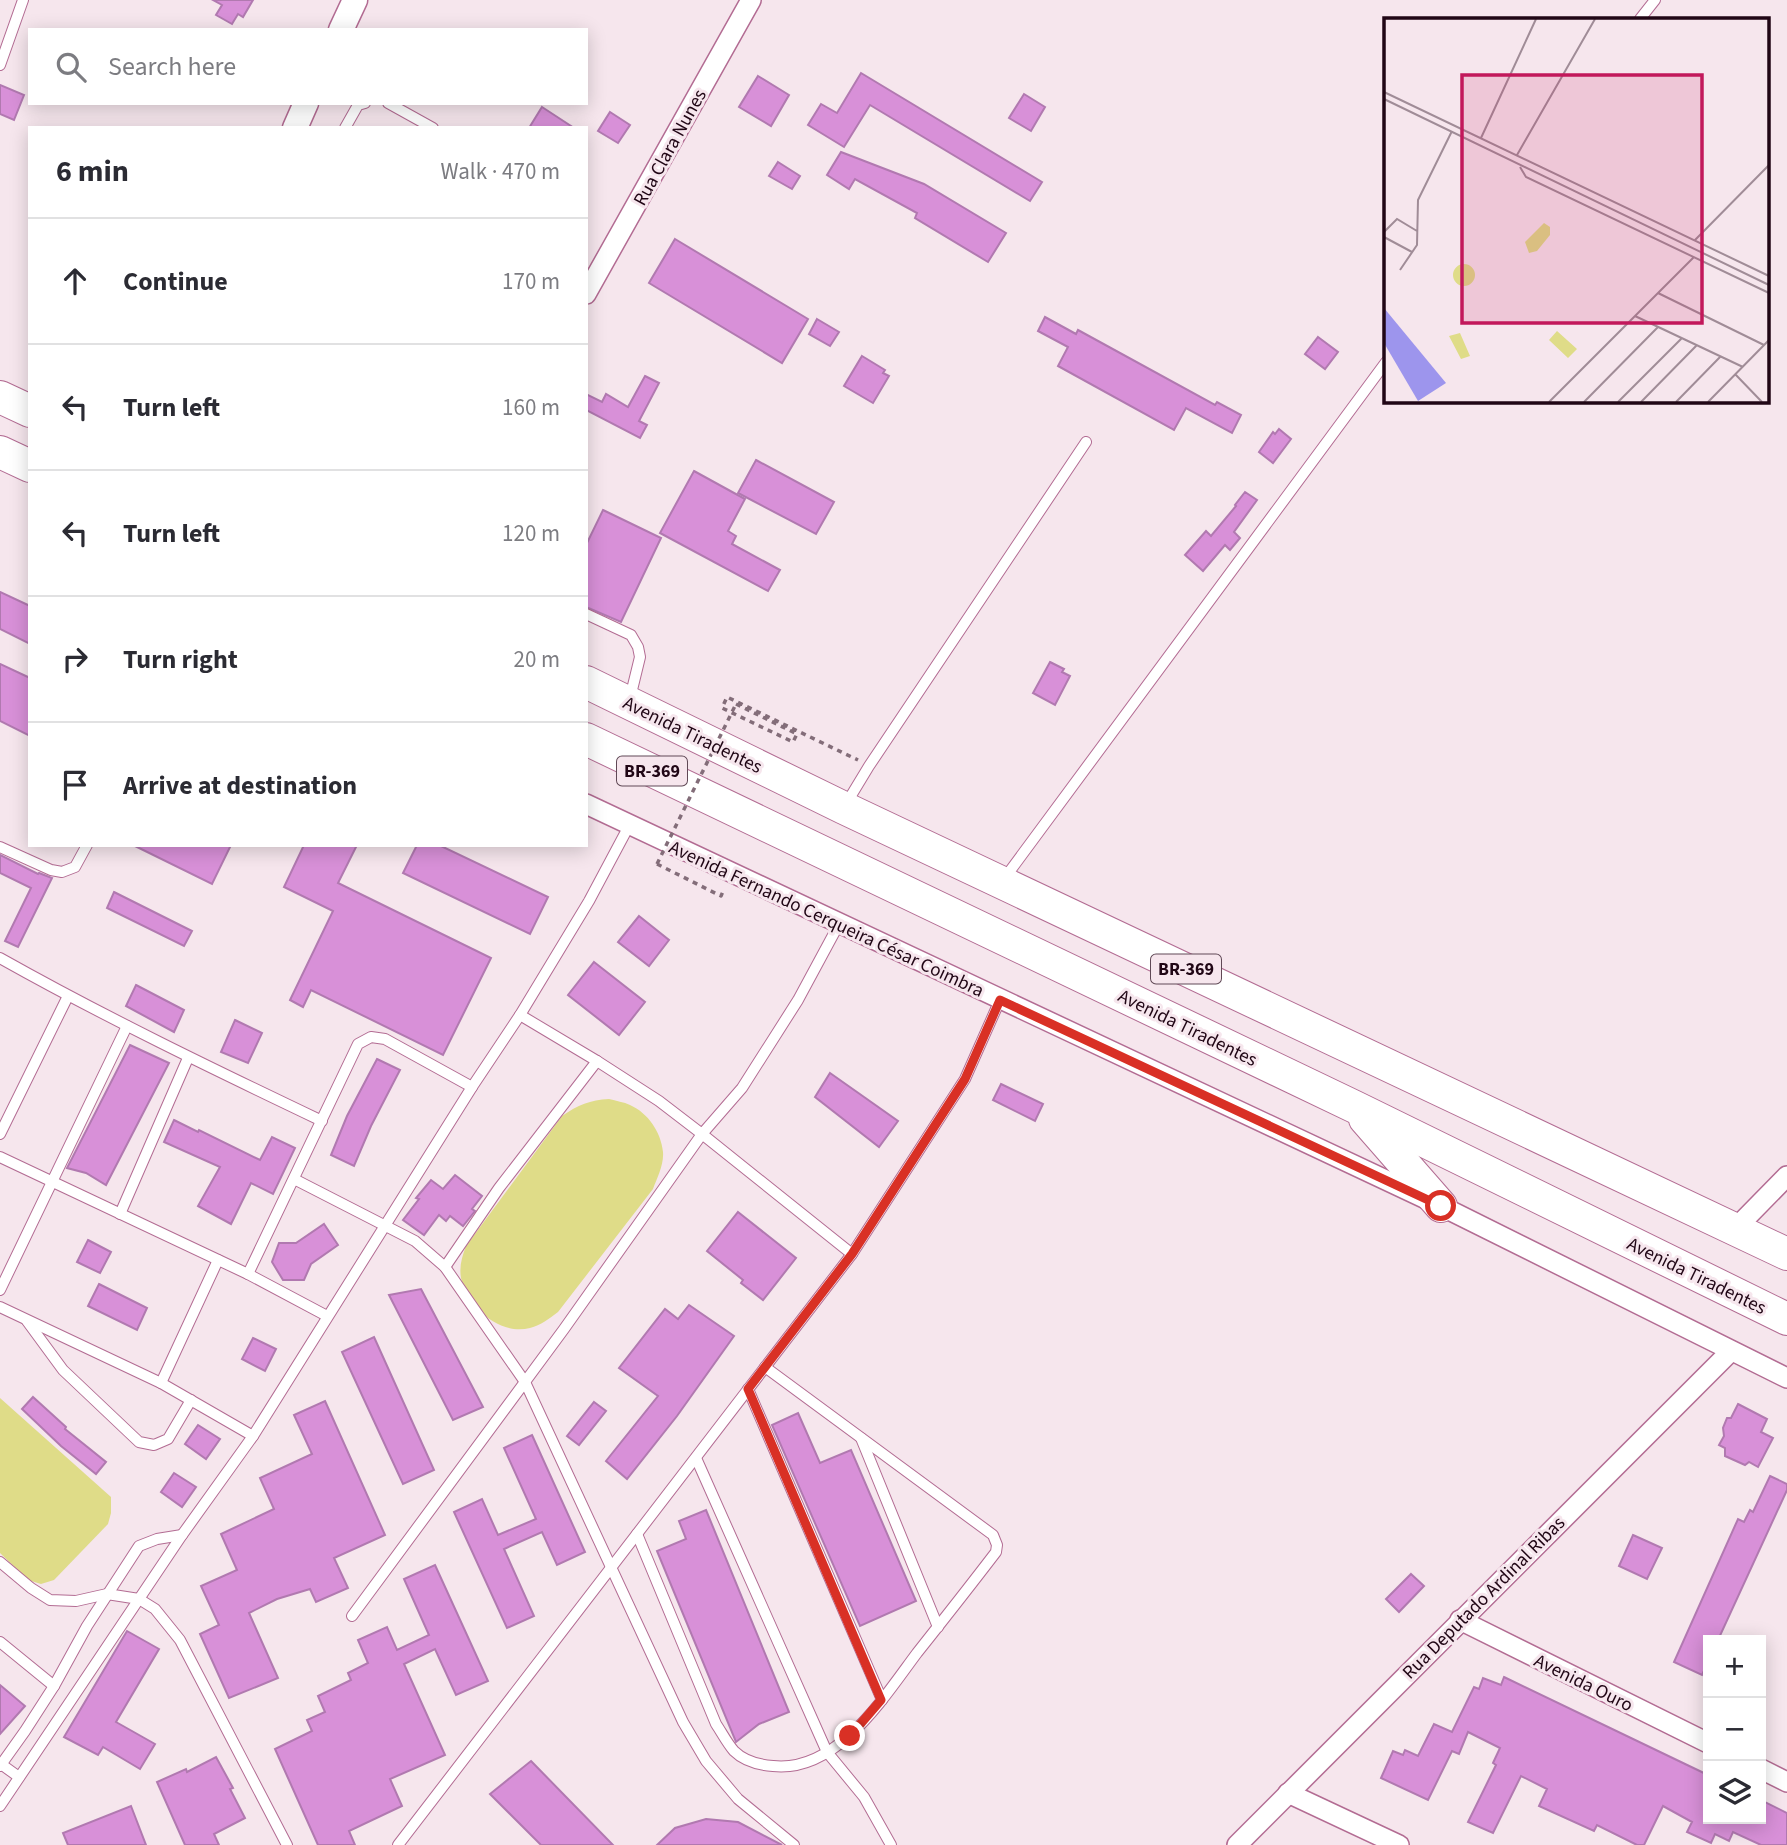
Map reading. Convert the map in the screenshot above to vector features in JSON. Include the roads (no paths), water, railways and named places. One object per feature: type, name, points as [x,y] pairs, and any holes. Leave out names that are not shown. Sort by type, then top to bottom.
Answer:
[{"type":"highway","points":[[0,397],[28,410]]},
{"type":"highway","points":[[0,452],[28,465]]},
{"type":"highway","name":"Avenida Tiradentes","points":[[588,683],[844,808],[1787,1254]]},
{"type":"highway","name":"Avenida Tiradentes","points":[[588,740],[1354,1107],[1787,1319]]},
{"type":"highway","points":[[1354,1107],[1441,1206]]},
{"type":"street","points":[[342,28],[355,0]]},
{"type":"street","name":"Rua Clara Nunes","points":[[588,290],[751,0]]},
{"type":"street","points":[[296,126],[305,105]]},
{"type":"street","name":"Avenida Fernando Cerqueira César Coimbra","points":[[588,805],[1441,1206],[1787,1378]]},
{"type":"street","points":[[1735,1229],[1787,1176]]},
{"type":"street","name":"Rua Deputado Ardinal Ribas","points":[[1237,1845],[1731,1351]]},
{"type":"street","name":"Avenida Ouro","points":[[1460,1620],[1703,1741]]},
{"type":"street","points":[[1766,1772],[1787,1782]]},
{"type":"street","points":[[1288,1793],[1398,1845]]},
{"type":"lane","points":[[0,65],[23,0]]},
{"type":"lane","points":[[1641,18],[1654,0]]},
{"type":"lane","points":[[346,126],[358,105]]},
{"type":"lane","points":[[392,105],[429,126]]},
{"type":"lane","points":[[1001,882],[1384,365]]},
{"type":"lane","points":[[844,808],[1086,442]]},
{"type":"lane","points":[[588,615],[631,635],[638,647],[640,657],[629,702]]},
{"type":"lane","points":[[0,1806],[182,1535],[253,1436],[520,1015],[589,901],[630,824]]},
{"type":"lane","points":[[0,847],[51,870],[62,872],[75,867],[86,847]]},
{"type":"lane","points":[[352,1616],[525,1382],[702,1134],[742,1088],[797,1000],[839,924]]},
{"type":"lane","points":[[0,958],[188,1058],[322,1121]]},
{"type":"lane","points":[[0,1134],[68,996]]},
{"type":"lane","points":[[398,1845],[852,1254],[965,1079],[1000,1000]]},
{"type":"lane","points":[[520,1015],[659,1101],[852,1254]]},
{"type":"lane","points":[[0,1290],[127,1026]]},
{"type":"lane","points":[[248,1274],[358,1044],[371,1037],[385,1039],[472,1087]]},
{"type":"lane","points":[[120,1214],[188,1058]]},
{"type":"lane","points":[[445,1267],[499,1188],[597,1061]]},
{"type":"lane","points":[[0,1157],[248,1274],[327,1316]]},
{"type":"lane","points":[[294,1179],[415,1241],[445,1267],[525,1382],[683,1722],[706,1761],[738,1799],[794,1845]]},
{"type":"lane","points":[[161,1382],[218,1260]]},
{"type":"lane","points":[[0,1307],[161,1382],[253,1436]]},
{"type":"lane","points":[[25,1319],[63,1370],[139,1442],[154,1445],[168,1440],[191,1400]]},
{"type":"lane","points":[[637,1534],[716,1724],[735,1752],[758,1765],[780,1767],[806,1762],[850,1736],[996,1552],[997,1545],[993,1535],[765,1367]]},
{"type":"lane","points":[[748,1389],[881,1700]]},
{"type":"lane","points":[[860,1437],[938,1627]]},
{"type":"lane","points":[[696,1458],[827,1752],[864,1797],[891,1845]]},
{"type":"lane","points":[[19,1777],[1,1765],[54,1686],[87,1626],[139,1546],[157,1539],[182,1535]]},
{"type":"lane","points":[[0,1562],[50,1600],[76,1601],[107,1594],[139,1600],[155,1609],[180,1640],[287,1845]]},
{"type":"lane","points":[[0,1642],[54,1686]]},
{"type":"lane","points":[[25,1731],[43,1742]]}]
